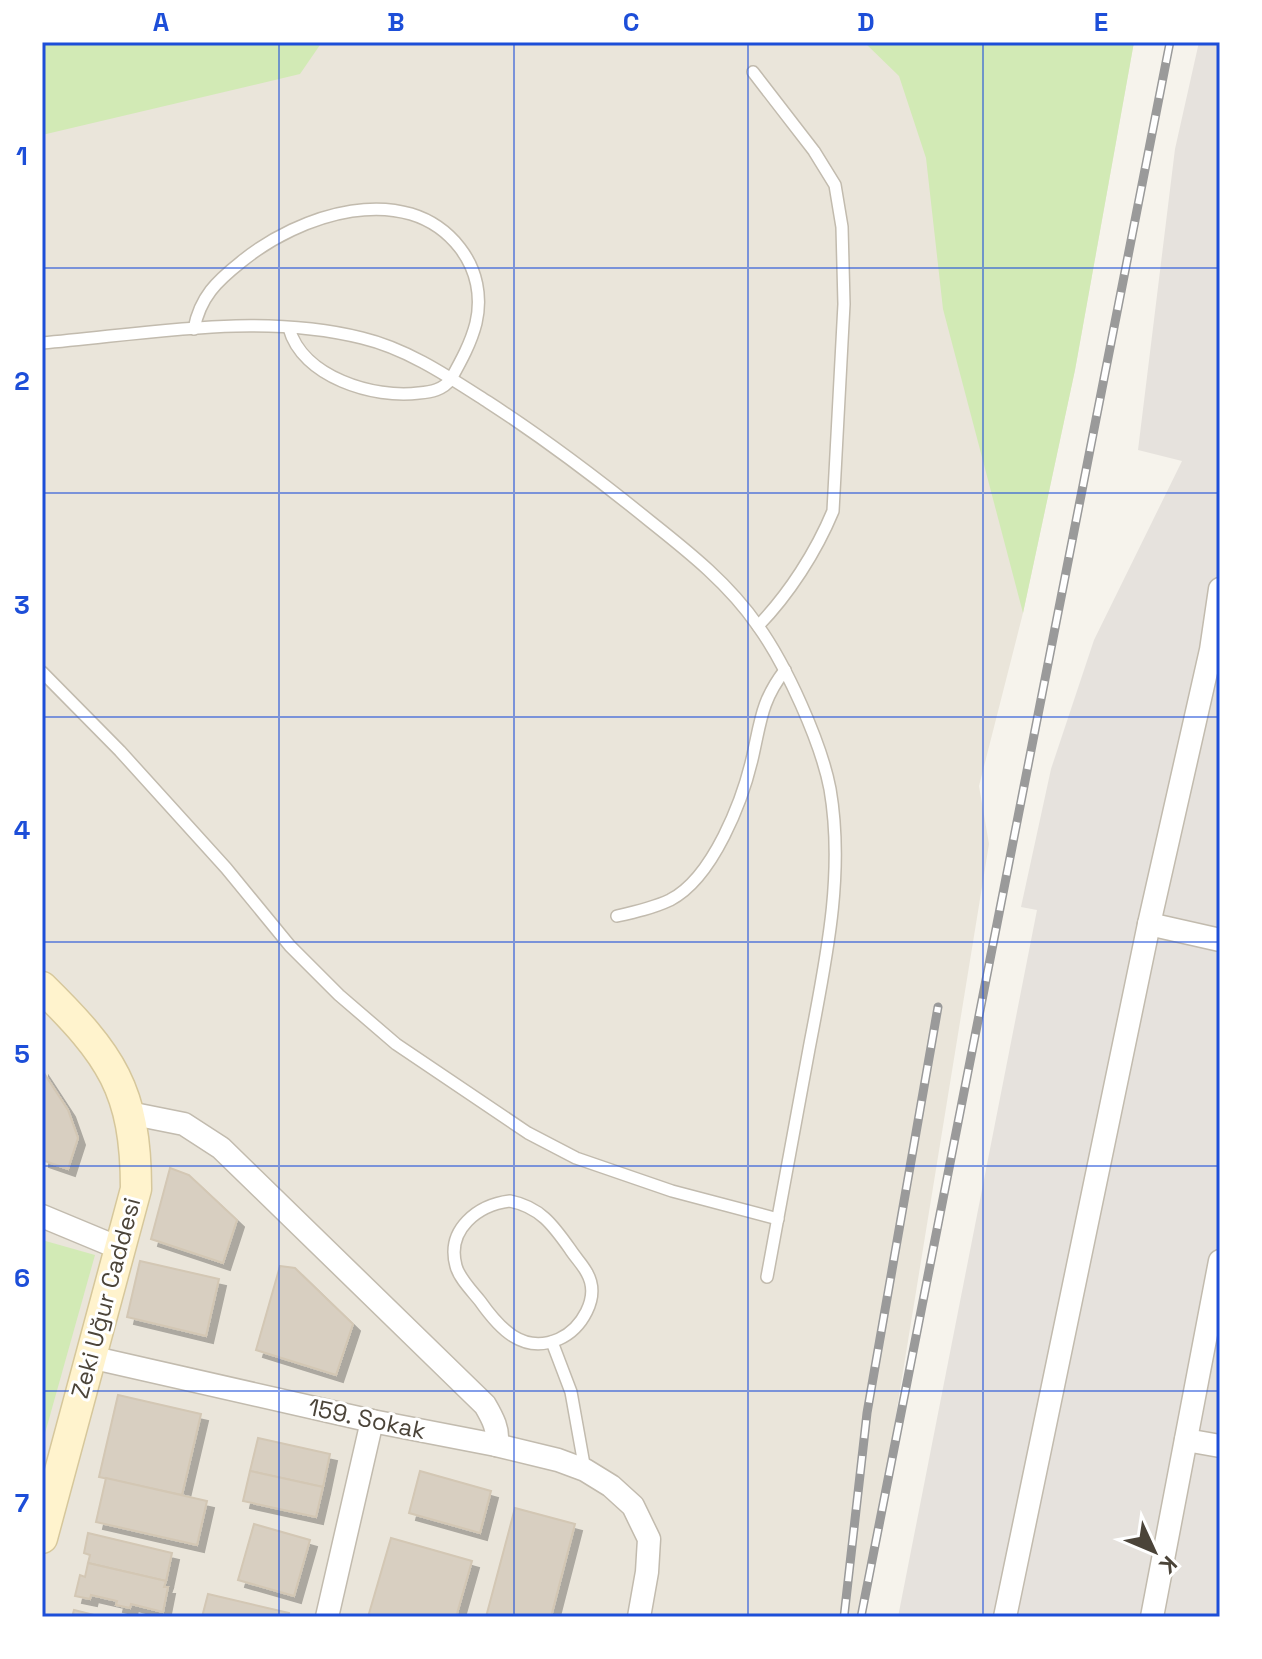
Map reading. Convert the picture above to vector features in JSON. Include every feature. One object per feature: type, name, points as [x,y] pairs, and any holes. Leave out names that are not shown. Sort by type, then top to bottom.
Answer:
[{"type":"main road","name":"Zeki Uğur Caddesi","points":[[42,987],[68,1012],[107,1059],[120,1084],[136,1152],[136,1189],[42,1538]]},
{"type":"street","points":[[1005,1617],[1149,924],[1215,651],[1220,589]]},
{"type":"street","points":[[1149,924],[1220,940]]},
{"type":"street","points":[[129,1113],[184,1124],[221,1148],[485,1405],[495,1423],[496,1445]]},
{"type":"street","points":[[42,1216],[119,1248]]},
{"type":"street","points":[[1152,1617],[1186,1440],[1214,1328],[1220,1261]]},
{"type":"street","name":"159. Sokak","points":[[90,1357],[372,1421],[496,1445],[585,1470],[611,1486],[633,1506],[649,1539],[639,1617]]},
{"type":"street","points":[[327,1617],[372,1421]]},
{"type":"street","points":[[1186,1440],[1220,1446]]},
{"type":"lane","points":[[753,72],[814,151],[835,185],[842,227],[844,304],[833,511],[825,530],[780,604],[758,626]]},
{"type":"lane","points":[[194,329],[197,314],[211,288],[253,252],[315,221],[343,213],[392,209],[420,218],[445,234],[467,257],[474,274],[478,292],[476,321],[468,346],[451,379],[435,391],[405,395],[374,392],[343,381],[311,362],[299,350],[289,328]]},
{"type":"lane","points":[[42,343],[238,325],[363,338],[413,356],[580,465],[686,549],[728,590],[758,626],[785,670],[809,724],[830,787],[836,846],[834,902],[823,971],[767,1277]]},
{"type":"lane","points":[[617,916],[671,899],[686,888],[706,865],[726,832],[744,789],[769,691],[785,670]]},
{"type":"lane","points":[[42,672],[120,751],[215,856],[290,946],[339,995],[396,1044],[528,1133],[576,1158],[672,1191],[778,1219]]},
{"type":"lane","points":[[510,1201],[526,1204],[541,1212],[589,1276],[591,1293],[588,1309],[574,1329],[552,1342],[535,1344],[519,1341],[504,1332],[456,1269],[454,1252],[458,1236],[466,1221],[478,1210],[493,1203],[510,1201]]},
{"type":"lane","points":[[552,1342],[571,1392],[585,1470]]},
{"type":"shaded area","points":[[42,42],[1134,42],[1075,370],[1023,613],[979,786],[989,844],[863,1617],[42,1617]]},
{"type":"shaded area","points":[[1199,42],[1220,42],[1220,1617],[898,1617],[1037,910],[1021,907],[1051,769],[1094,640],[1182,461],[1138,450],[1175,149]]},
{"type":"green space","points":[[42,42],[322,42],[300,74],[42,135]]},
{"type":"green space","points":[[864,42],[1134,42],[1075,370],[1023,613],[943,309],[926,158],[899,76]]},
{"type":"green space","points":[[42,1240],[95,1255],[42,1444]]},
{"type":"building","points":[[42,1070],[68,1110],[78,1138],[68,1169],[42,1160]]},
{"type":"building","points":[[170,1168],[189,1175],[237,1220],[223,1263],[151,1239]]},
{"type":"building","points":[[140,1261],[219,1279],[206,1336],[127,1317]]},
{"type":"building","points":[[280,1266],[295,1268],[353,1324],[336,1375],[256,1350]]},
{"type":"building","points":[[118,1395],[201,1414],[182,1495],[99,1477]]},
{"type":"building","points":[[258,1438],[330,1454],[323,1487],[250,1471]]},
{"type":"building","points":[[250,1471],[323,1487],[316,1517],[243,1501]]},
{"type":"building","points":[[420,1471],[491,1491],[480,1533],[409,1513]]},
{"type":"building","points":[[106,1478],[207,1501],[197,1545],[96,1522]]},
{"type":"building","points":[[515,1508],[575,1524],[551,1617],[486,1617]]},
{"type":"building","points":[[254,1524],[310,1540],[294,1596],[238,1580]]},
{"type":"building","points":[[88,1533],[172,1553],[166,1581],[88,1563],[90,1555],[84,1553]]},
{"type":"building","points":[[391,1538],[472,1561],[456,1617],[368,1617]]},
{"type":"building","points":[[88,1563],[166,1581],[164,1587],[168,1587],[163,1612],[131,1604],[130,1608],[116,1605],[117,1601],[91,1595],[90,1599],[75,1596],[80,1575],[85,1577]]},
{"type":"building","points":[[208,1594],[289,1613],[288,1617],[202,1617]]},
{"type":"building","points":[[74,1610],[102,1617],[72,1617]]},
{"type":"railway","points":[[861,1617],[1170,42]]},
{"type":"railway","points":[[844,1617],[867,1413],[938,1007]]}]
